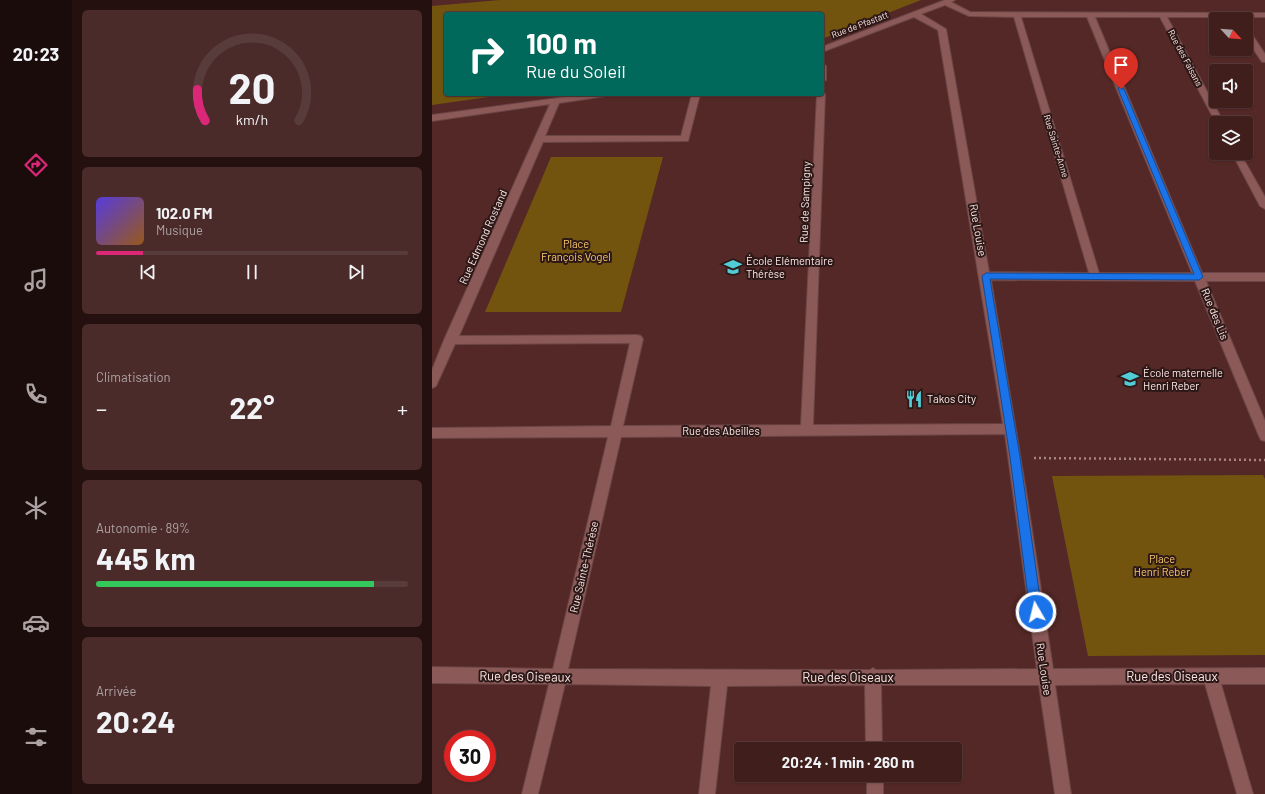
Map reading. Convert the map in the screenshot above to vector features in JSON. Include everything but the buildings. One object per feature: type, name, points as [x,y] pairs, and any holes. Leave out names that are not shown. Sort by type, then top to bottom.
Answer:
[{"type":"street","name":"Rue de Pfastatt","points":[[824,49],[948,1]]},
{"type":"street","points":[[948,1],[969,14],[1209,16]]},
{"type":"street","name":"Rue Louise","points":[[915,14],[942,29],[986,276],[1015,457],[1063,794]]},
{"type":"street","name":"Rue Sainte-Anne","points":[[1017,15],[1095,276]]},
{"type":"street","name":"Rue des Lis","points":[[1090,15],[1265,436]]},
{"type":"street","name":"Rue des Faisans","points":[[1162,15],[1216,116]]},
{"type":"street","points":[[1253,16],[1265,15]]},
{"type":"street","points":[[1253,42],[1265,60]]},
{"type":"street","points":[[432,118],[592,96]]},
{"type":"street","points":[[540,139],[685,140],[696,96]]},
{"type":"street","name":"Rue de Sampigny","points":[[807,430],[821,96]]},
{"type":"street","name":"Rue Edmond Rostand","points":[[432,383],[556,101]]},
{"type":"street","points":[[1240,160],[1265,206]]},
{"type":"street","points":[[986,276],[1265,277]]},
{"type":"street","name":"Rue Sainte-Thérèse","points":[[450,340],[637,339],[559,676],[530,794]]},
{"type":"street","name":"Rue des Abeilles","points":[[432,433],[1010,429]]},
{"type":"street","name":"Rue des Oiseaux","points":[[432,675],[720,678],[873,676],[1265,676]]},
{"type":"street","points":[[873,676],[874,742]]},
{"type":"street","points":[[1211,676],[1245,794]]},
{"type":"street","points":[[707,794],[720,678]]},
{"type":"street","points":[[875,782],[875,794]]},
{"type":"path","points":[[1015,457],[1265,460]]},
{"type":"green space","points":[[500,0],[921,0],[824,38],[824,12],[444,12],[444,96],[496,96],[432,105],[432,6]]},
{"type":"green space","name":"Place François Vogel","points":[[551,157],[663,157],[621,312],[485,312]]},
{"type":"green space","name":"Place Henri Reber","points":[[1263,475],[1265,479],[1265,655],[1088,656],[1052,476]]},
{"type":"place","name":"École Elémentaire Thérèse","points":[[733,267]]},
{"type":"place","name":"École maternelle Henri Reber","points":[[1130,379]]},
{"type":"place","name":"Takos City","points":[[914,399]]},
{"type":"route","points":[[1036,612],[1015,457],[986,276],[1199,277],[1121,89]]}]
